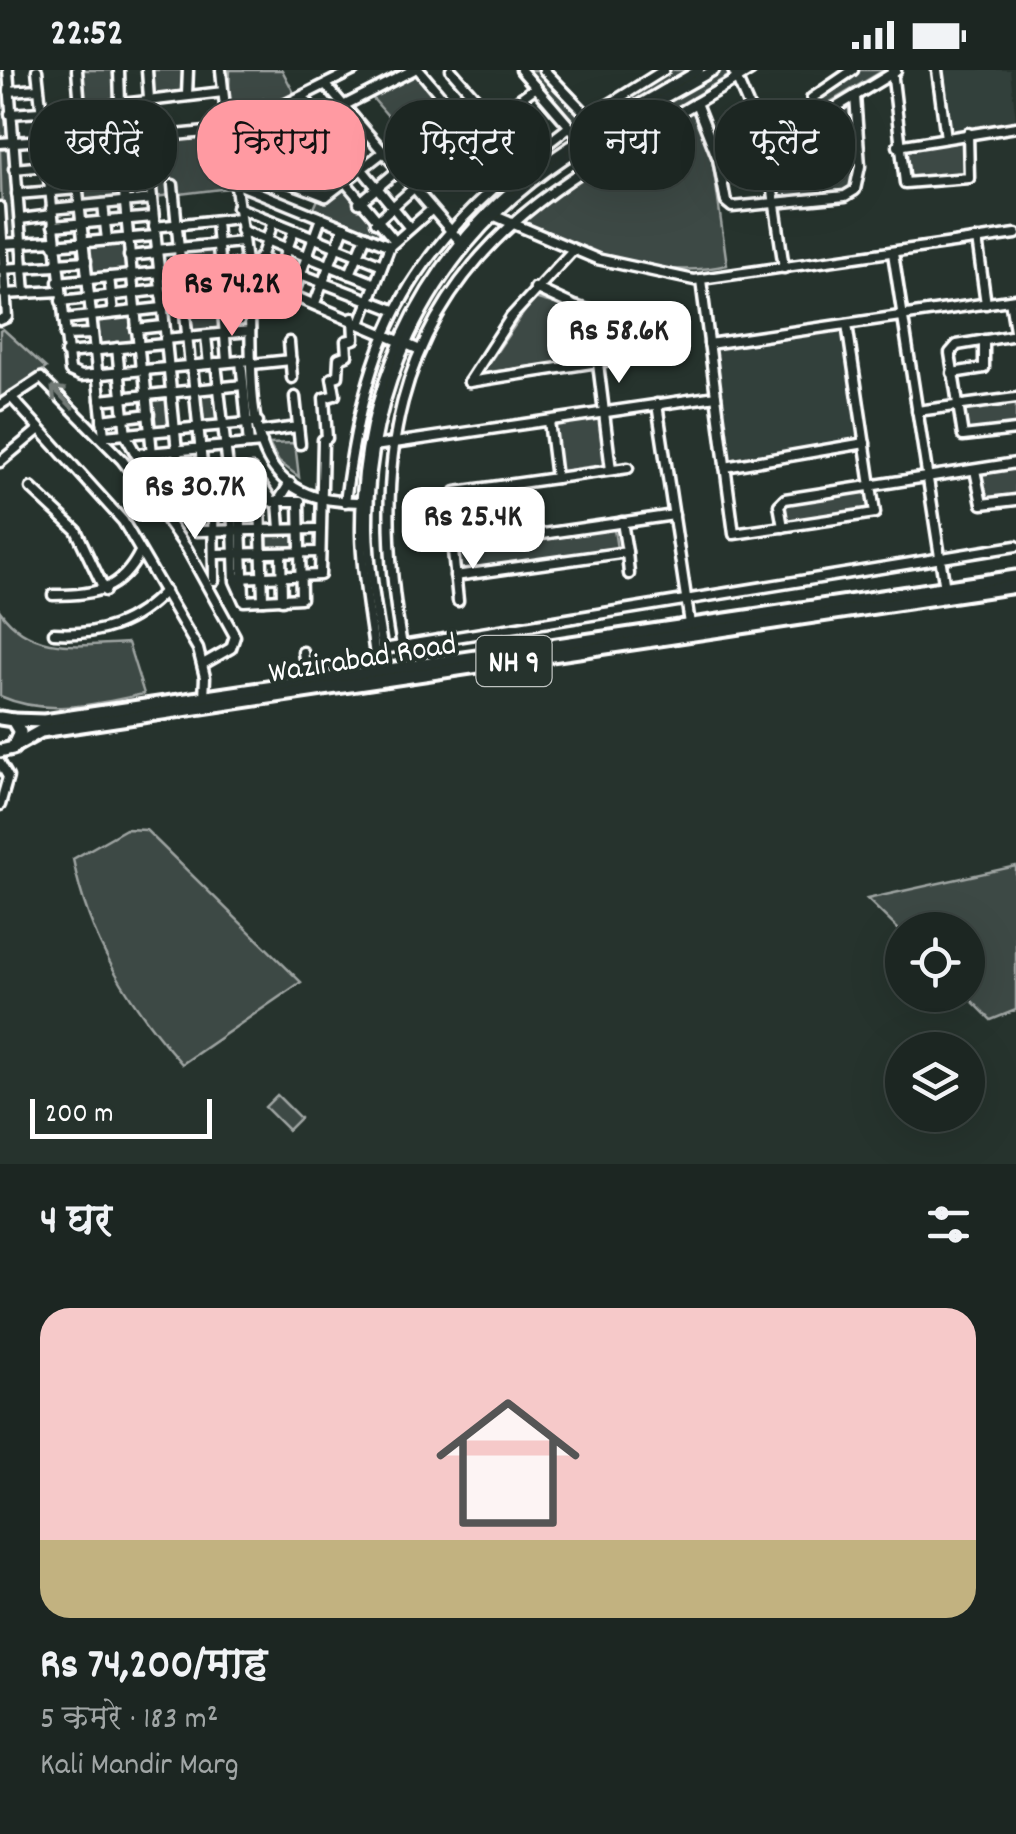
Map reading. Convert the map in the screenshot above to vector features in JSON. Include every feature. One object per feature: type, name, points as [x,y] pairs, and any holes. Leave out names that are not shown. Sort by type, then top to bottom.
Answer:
[{"type":"highway","name":"Wazirabad Road","points":[[5,717],[44,722],[308,682],[382,676],[946,592],[1016,577]]},
{"type":"highway","name":"Wazirabad Road","points":[[0,750],[41,732],[690,624],[1016,586]]},
{"type":"highway","points":[[5,717],[20,732],[16,745]]},
{"type":"street","points":[[8,70],[25,293]]},
{"type":"street","points":[[37,70],[39,100]]},
{"type":"street","points":[[77,70],[79,100]]},
{"type":"street","points":[[119,70],[120,100]]},
{"type":"street","points":[[147,70],[149,99]]},
{"type":"street","points":[[188,70],[188,95]]},
{"type":"street","points":[[221,70],[224,100]]},
{"type":"street","points":[[297,100],[354,70]]},
{"type":"street","points":[[364,100],[416,70],[443,100]]},
{"type":"street","points":[[450,70],[476,100]]},
{"type":"street","points":[[345,502],[358,410],[394,310],[450,231],[496,182],[570,126],[521,70]]},
{"type":"street","points":[[544,70],[589,117],[667,70],[688,100]]},
{"type":"street","points":[[657,100],[698,70]]},
{"type":"street","points":[[655,100],[714,70]]},
{"type":"street","points":[[695,104],[735,74],[751,70]]},
{"type":"street","points":[[813,100],[853,70]]},
{"type":"street","points":[[937,70],[946,138]]},
{"type":"street","points":[[849,100],[894,71]]},
{"type":"street","points":[[894,71],[898,146],[905,183],[965,179],[972,173],[968,133]]},
{"type":"street","points":[[735,74],[746,100]]},
{"type":"street","points":[[326,85],[338,100]]},
{"type":"street","points":[[518,100],[536,87]]},
{"type":"street","points":[[9,91],[38,89]]},
{"type":"street","points":[[142,100],[223,92]]},
{"type":"street","points":[[695,112],[718,159],[728,205],[778,205],[844,196],[855,190],[860,179],[856,96]]},
{"type":"street","points":[[10,114],[30,113]]},
{"type":"street","points":[[898,146],[1016,127]]},
{"type":"street","points":[[366,134],[385,157]]},
{"type":"street","points":[[0,143],[30,143]]},
{"type":"street","points":[[382,676],[361,540],[372,447],[402,340],[426,288],[524,180],[570,152]]},
{"type":"street","points":[[365,166],[382,153]]},
{"type":"street","points":[[464,246],[570,154]]},
{"type":"street","points":[[14,169],[30,170]]},
{"type":"street","points":[[365,176],[409,228]]},
{"type":"street","points":[[402,646],[386,532],[393,444],[420,350],[464,276],[513,224],[570,181]]},
{"type":"street","points":[[359,203],[385,182]]},
{"type":"street","points":[[17,194],[64,190]]},
{"type":"street","points":[[78,190],[106,437],[247,423],[259,427],[298,427]]},
{"type":"street","points":[[123,190],[154,480]]},
{"type":"street","points":[[151,190],[182,502]]},
{"type":"street","points":[[174,190],[185,315],[213,530],[214,580]]},
{"type":"street","points":[[238,190],[250,280],[252,362],[262,444],[274,468],[290,484],[319,500]]},
{"type":"street","points":[[243,212],[251,190],[393,244]]},
{"type":"street","points":[[262,195],[264,190]]},
{"type":"street","points":[[285,204],[292,190]]},
{"type":"street","points":[[305,190],[322,196]]},
{"type":"street","points":[[319,190],[322,196]]},
{"type":"street","points":[[309,214],[322,196],[333,190]]},
{"type":"street","points":[[349,190],[393,244]]},
{"type":"street","points":[[775,190],[784,268]]},
{"type":"street","points":[[49,191],[70,371],[97,374],[290,360]]},
{"type":"street","points":[[376,222],[414,191],[464,246]]},
{"type":"street","points":[[20,219],[152,199]]},
{"type":"street","points":[[250,280],[266,240],[274,200]]},
{"type":"street","points":[[103,204],[106,240]]},
{"type":"street","points":[[0,207],[2,294],[7,317],[0,320]]},
{"type":"street","points":[[272,287],[297,209]]},
{"type":"street","points":[[239,578],[320,576],[319,500],[323,440],[327,438],[324,398],[335,395],[332,378],[338,376],[339,358],[347,355],[346,341],[354,340],[357,319],[380,264],[393,244],[431,210]]},
{"type":"street","points":[[1,244],[128,238],[154,227],[216,221],[243,212],[380,264]]},
{"type":"street","points":[[495,216],[573,250],[635,268],[701,280],[1016,234]]},
{"type":"street","points":[[293,295],[321,218]]},
{"type":"street","points":[[52,226],[126,220],[154,227]]},
{"type":"street","points":[[216,221],[227,362]]},
{"type":"street","points":[[196,222],[199,246]]},
{"type":"street","points":[[314,303],[344,228]]},
{"type":"street","points":[[243,231],[373,282]]},
{"type":"street","points":[[350,274],[366,236]]},
{"type":"street","points":[[977,240],[986,304]]},
{"type":"street","points":[[129,256],[243,242]]},
{"type":"street","points":[[536,288],[559,300],[655,329],[660,355],[469,382],[502,329],[536,288],[573,250]]},
{"type":"street","points":[[893,253],[946,592]]},
{"type":"street","points":[[259,258],[394,310]]},
{"type":"street","points":[[2,269],[86,260]]},
{"type":"street","points":[[60,291],[88,279],[245,264]]},
{"type":"street","points":[[200,268],[203,291]]},
{"type":"street","points":[[108,277],[113,313]]},
{"type":"street","points":[[2,294],[60,291],[90,298],[183,293],[221,289],[250,280],[384,330],[420,350]]},
{"type":"street","points":[[701,280],[734,534],[873,515],[872,485],[847,324]]},
{"type":"street","points":[[336,312],[344,292]]},
{"type":"street","points":[[709,344],[1013,300],[1016,335],[953,346],[952,373],[964,438],[1016,430]]},
{"type":"street","points":[[223,311],[250,309]]},
{"type":"street","points":[[64,319],[134,311],[162,317],[185,315]]},
{"type":"street","points":[[136,329],[162,317]]},
{"type":"street","points":[[66,353],[250,331]]},
{"type":"street","points":[[65,335],[94,334]]},
{"type":"street","points":[[206,336],[218,387],[227,472],[236,503],[239,578],[244,601],[300,599],[299,501]]},
{"type":"street","points":[[952,373],[984,368],[984,340]]},
{"type":"street","points":[[289,342],[292,378]]},
{"type":"street","points":[[117,348],[126,436],[170,501],[366,502]]},
{"type":"street","points":[[241,361],[249,444]]},
{"type":"street","points":[[598,363],[611,470]]},
{"type":"street","points":[[0,406],[32,380],[44,379],[122,460],[170,524],[235,636],[230,648],[203,664]]},
{"type":"street","points":[[100,400],[243,385]]},
{"type":"street","points":[[295,396],[300,444]]},
{"type":"street","points":[[372,447],[716,396]]},
{"type":"street","points":[[11,397],[37,431],[99,491],[140,552],[203,664],[204,698]]},
{"type":"street","points":[[918,411],[1016,398]]},
{"type":"street","points":[[220,406],[245,404]]},
{"type":"street","points":[[658,404],[690,624]]},
{"type":"street","points":[[172,411],[197,408]]},
{"type":"street","points":[[102,420],[148,414]]},
{"type":"street","points":[[549,420],[556,478]]},
{"type":"street","points":[[0,462],[37,431]]},
{"type":"street","points":[[726,466],[865,443]]},
{"type":"street","points":[[136,454],[262,444]]},
{"type":"street","points":[[783,527],[779,505],[785,499],[1016,463]]},
{"type":"street","points":[[458,601],[452,548],[456,492],[628,468]]},
{"type":"street","points":[[154,480],[252,470],[276,502],[280,529]]},
{"type":"street","points":[[975,470],[982,504],[1016,500]]},
{"type":"street","points":[[276,502],[290,484]]},
{"type":"street","points":[[31,488],[76,530],[104,590]]},
{"type":"street","points":[[260,502],[263,600]]},
{"type":"street","points":[[366,502],[382,676]]},
{"type":"street","points":[[194,503],[194,529],[319,528]]},
{"type":"street","points":[[452,548],[674,515]]},
{"type":"street","points":[[622,522],[630,574]]},
{"type":"street","points":[[382,649],[1016,546]]},
{"type":"street","points":[[54,595],[104,590],[126,576],[140,552]]},
{"type":"street","points":[[214,554],[320,552]]},
{"type":"street","points":[[455,576],[626,552]]},
{"type":"street","points":[[281,553],[282,600]]},
{"type":"street","points":[[54,634],[92,632],[127,622],[164,591]]},
{"type":"street","points":[[304,652],[308,682]]},
{"type":"street","points":[[0,763],[8,783],[0,805]]},
{"type":"shaded area","points":[[0,70],[6,70],[8,137],[0,138]]},
{"type":"shaded area","points":[[79,70],[112,70],[116,100],[82,100]]},
{"type":"shaded area","points":[[149,70],[184,70],[186,93],[152,97]]},
{"type":"shaded area","points":[[230,70],[282,70],[294,93],[282,100],[228,100]]},
{"type":"shaded area","points":[[417,70],[442,100],[385,100],[385,113],[369,94]]},
{"type":"shaded area","points":[[527,70],[544,70],[570,100],[570,118]]},
{"type":"shaded area","points":[[667,70],[693,70],[643,100],[616,100]]},
{"type":"shaded area","points":[[708,70],[738,70],[688,100],[659,100]]},
{"type":"shaded area","points":[[856,70],[884,70],[834,100],[809,98]]},
{"type":"shaded area","points":[[937,70],[1010,70],[1016,120],[944,134]]},
{"type":"shaded area","points":[[695,110],[712,156],[727,265],[700,269],[646,266],[594,252],[518,222],[543,197],[570,180],[570,190],[695,190]]},
{"type":"shaded area","points":[[197,137],[197,190],[213,190],[154,197],[153,190],[177,190],[177,139]]},
{"type":"shaded area","points":[[966,138],[968,173],[904,182],[902,148]]},
{"type":"shaded area","points":[[8,149],[20,240],[3,242],[0,150]]},
{"type":"shaded area","points":[[80,190],[121,190],[122,200],[81,204]]},
{"type":"shaded area","points":[[346,190],[389,243],[312,213],[319,197]]},
{"type":"shaded area","points":[[778,190],[845,190],[779,198]]},
{"type":"shaded area","points":[[126,240],[129,271],[89,275],[86,244]]},
{"type":"shaded area","points":[[216,246],[218,265],[184,268],[182,249]]},
{"type":"shaded area","points":[[220,291],[223,332],[189,335],[186,294]]},
{"type":"shaded area","points":[[534,298],[650,330],[653,350],[482,373]]},
{"type":"shaded area","points":[[133,313],[136,345],[96,348],[93,317]]},
{"type":"shaded area","points":[[844,327],[859,439],[727,458],[711,347]]},
{"type":"shaded area","points":[[3,329],[46,368],[0,401],[0,331]]},
{"type":"shaded area","points":[[217,388],[221,424],[201,426],[197,391]]},
{"type":"shaded area","points":[[168,394],[172,429],[153,431],[149,396]]},
{"type":"shaded area","points":[[1016,401],[1016,428],[962,435],[959,409]]},
{"type":"shaded area","points":[[601,417],[607,467],[560,473],[554,423]]},
{"type":"shaded area","points":[[295,443],[299,477],[279,462],[269,444]]},
{"type":"shaded area","points":[[1016,467],[1016,495],[981,501],[977,473]]},
{"type":"shaded area","points":[[867,490],[870,510],[783,523],[780,502]]},
{"type":"shaded area","points":[[614,529],[617,549],[459,572],[456,551]]},
{"type":"shaded area","points":[[298,532],[299,551],[263,552],[263,533]]},
{"type":"shaded area","points":[[0,611],[26,635],[42,641],[75,645],[128,643],[144,694],[89,705],[53,707],[0,696]]},
{"type":"shaded area","points":[[126,829],[146,830],[301,982],[182,1064],[144,1017],[113,969],[80,889],[73,859]]},
{"type":"shaded area","points":[[1016,866],[1016,1010],[991,1020],[983,1012],[985,912],[885,912],[885,916],[867,899]]},
{"type":"shaded area","points":[[277,1095],[300,1118],[288,1130],[265,1107]]}]
